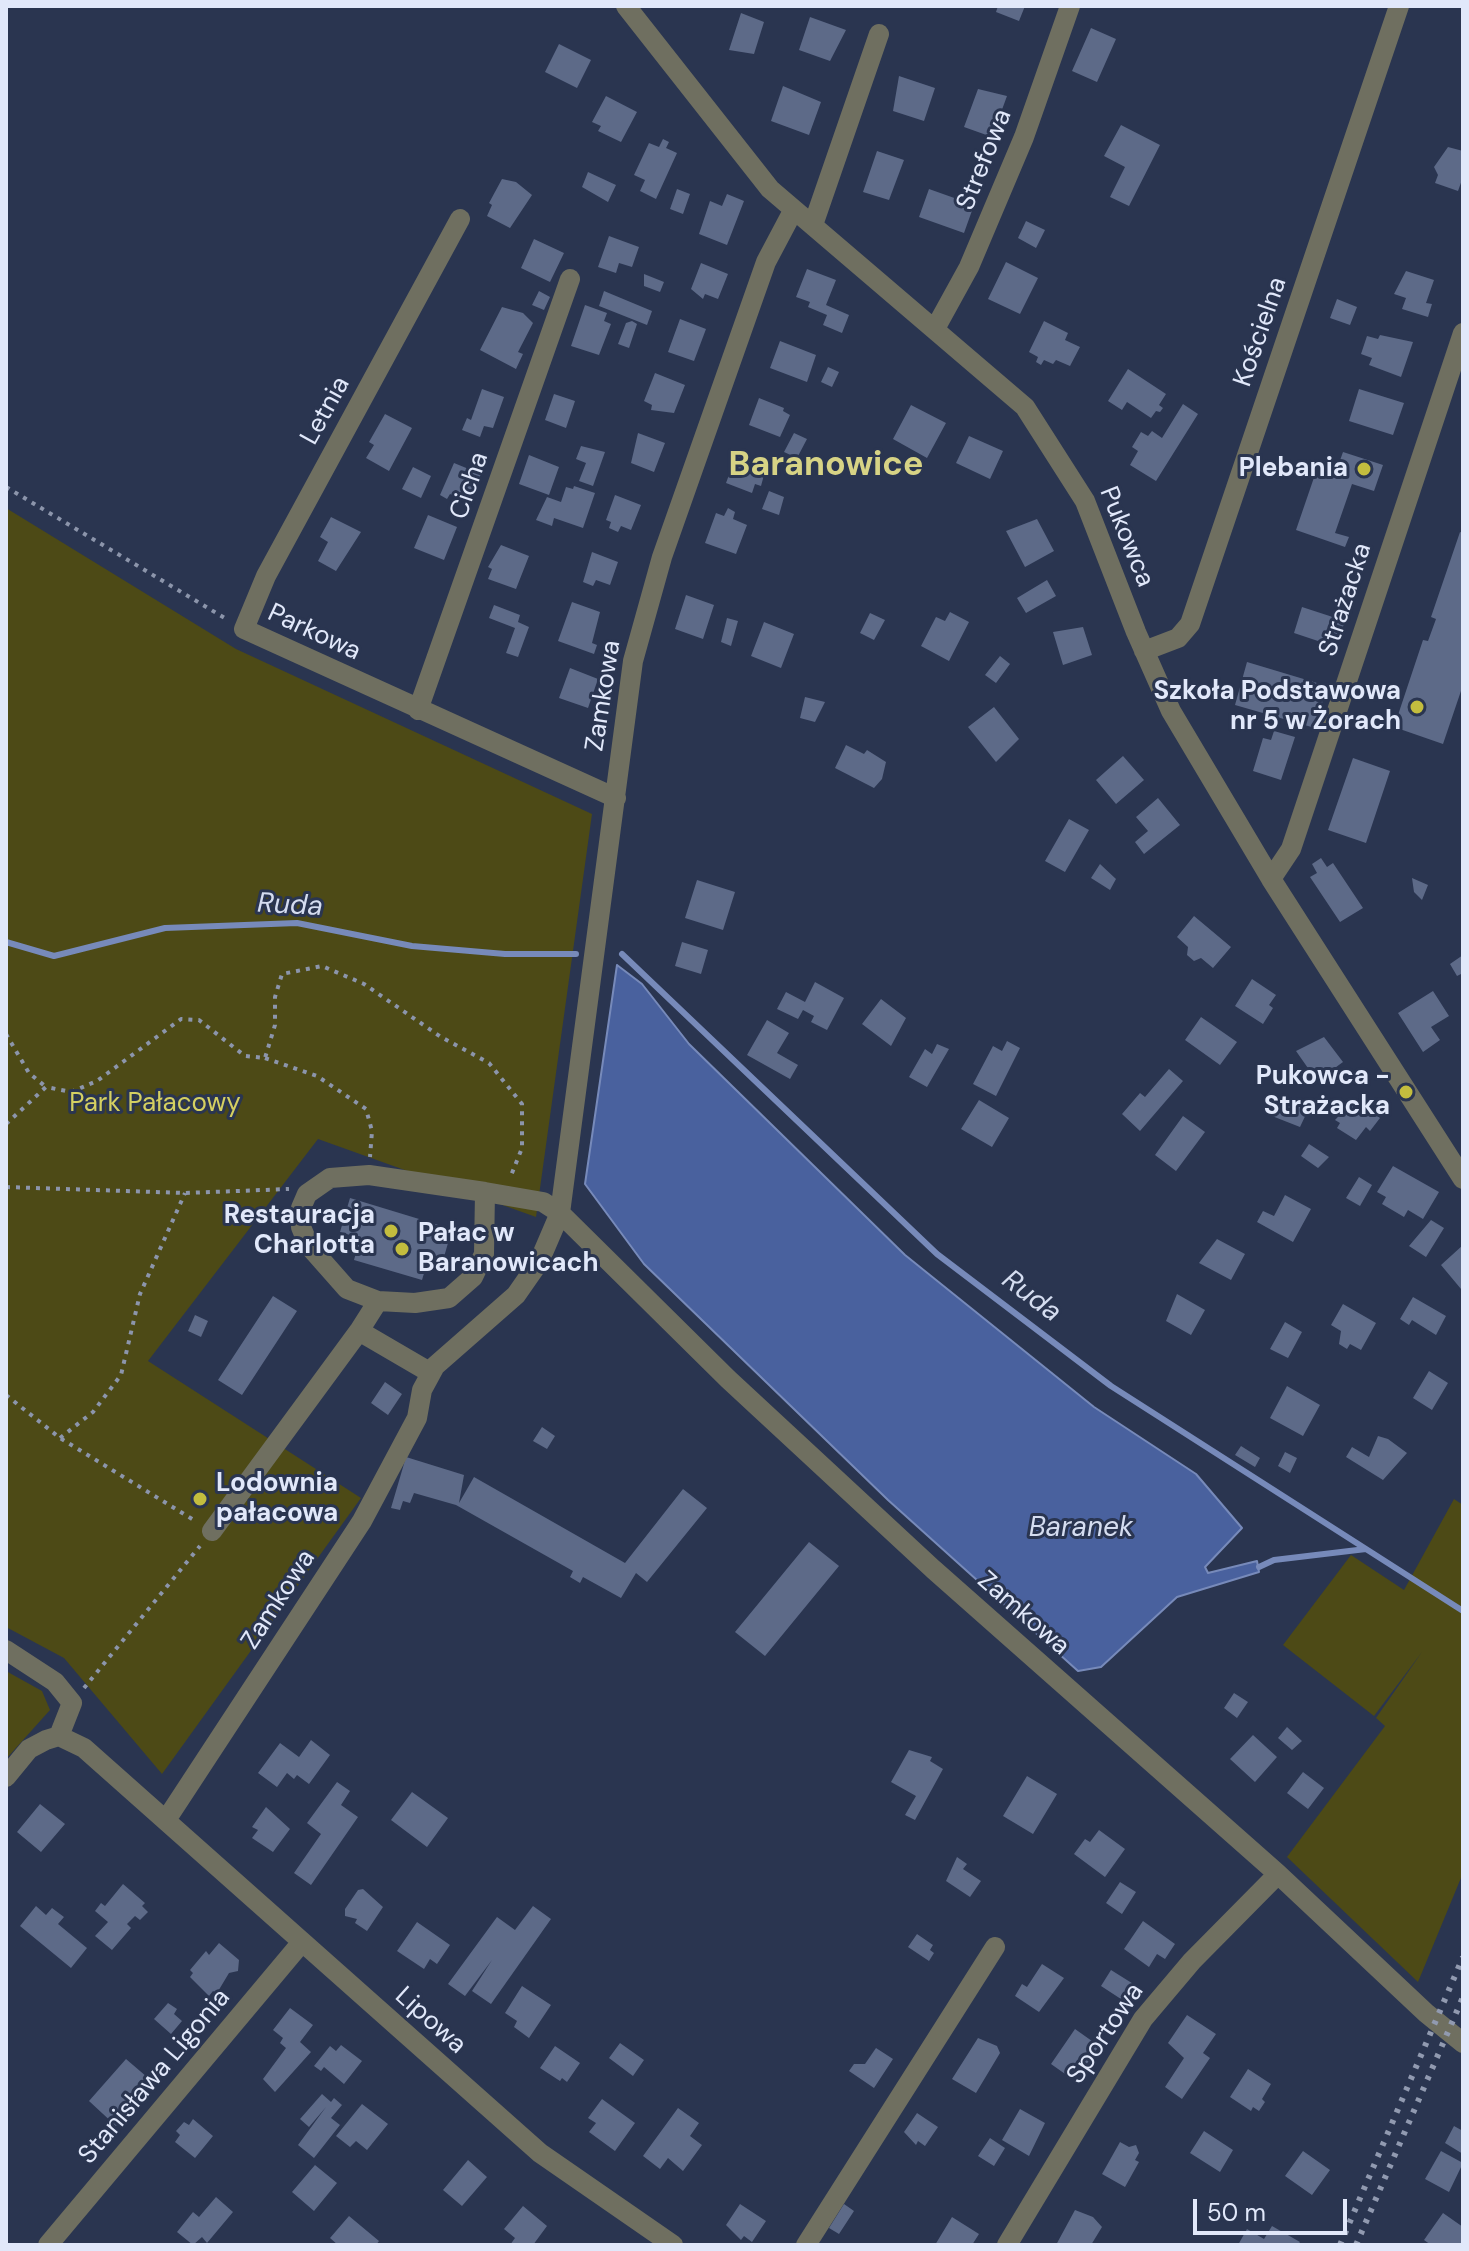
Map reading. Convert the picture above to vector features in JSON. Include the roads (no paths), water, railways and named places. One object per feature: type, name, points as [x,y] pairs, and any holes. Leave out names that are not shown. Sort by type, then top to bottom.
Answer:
[{"type":"street","name":"Pukowca","points":[[626,6],[712,117],[793,211],[936,327],[1025,407],[1058,453],[1085,501],[1171,711],[1271,879],[1463,1179]]},
{"type":"street","name":"Strefowa","points":[[936,327],[969,267],[1024,137],[1070,6]]},
{"type":"street","name":"Kościelna","points":[[1144,651],[1178,638],[1190,624],[1399,6]]},
{"type":"street","points":[[813,225],[879,34]]},
{"type":"street","name":"Zamkowa","points":[[166,1820],[362,1521],[417,1418],[422,1390],[431,1373],[516,1295],[539,1262],[560,1213],[633,661],[645,609],[766,262],[793,211]]},
{"type":"street","name":"Letnia","points":[[244,629],[266,576],[460,219]]},
{"type":"street","name":"Cicha","points":[[418,710],[570,279]]},
{"type":"street","name":"Strażacka","points":[[1271,879],[1291,849],[1463,333]]},
{"type":"street","name":"Parkowa","points":[[244,629],[616,798]]},
{"type":"street","points":[[494,1193],[484,1254],[473,1277],[449,1298],[415,1303],[378,1301],[347,1289],[309,1246],[301,1227],[301,1208],[307,1194],[330,1178],[369,1175],[494,1193],[543,1202],[560,1213]]},
{"type":"street","name":"Zamkowa","points":[[560,1213],[728,1379],[933,1569],[1278,1874],[1426,2013],[1463,2043]]},
{"type":"street","points":[[212,1531],[378,1301]]},
{"type":"street","points":[[359,1331],[431,1373]]},
{"type":"street","points":[[6,1650],[55,1682],[72,1703],[59,1736],[29,1749],[6,1777]]},
{"type":"street","name":"Lipowa","points":[[59,1736],[84,1748],[540,2153],[673,2245]]},
{"type":"street","name":"Sportowa","points":[[1007,2245],[1143,2019],[1192,1961],[1278,1874]]},
{"type":"street","name":"Stanisława Ligonia","points":[[48,2245],[302,1942]]},
{"type":"street","points":[[806,2245],[995,1947]]},
{"type":"water","name":"Baranek","points":[[617,965],[642,984],[689,1044],[905,1255],[1094,1407],[1196,1474],[1242,1528],[1205,1567],[1208,1573],[1257,1561],[1259,1572],[1177,1597],[1101,1667],[1078,1671],[888,1500],[644,1264],[585,1184]]},
{"type":"waterway","name":"Ruda","points":[[6,942],[54,956],[165,928],[297,923],[412,946],[505,954],[576,954]]},
{"type":"waterway","name":"Ruda","points":[[622,954],[937,1254],[1111,1386],[1463,1611]]},
{"type":"waterway","points":[[1259,1567],[1274,1560],[1366,1549]]},
{"type":"railway","points":[[1340,2245],[1463,1957]]},
{"type":"railway","points":[[1356,2245],[1463,1997]]},
{"type":"place","name":"Plebania","points":[[1364,469]]},
{"type":"place","name":"Szkoła Podstawowa nr 5 w Żorach","points":[[1417,707]]},
{"type":"place","name":"Pukowca - Strażacka","points":[[1406,1092]]},
{"type":"place","name":"Restauracja Charlotta","points":[[391,1231]]},
{"type":"place","name":"Pałac w Baranowicach","points":[[402,1249]]},
{"type":"place","name":"Lodownia pałacowa","points":[[200,1499]]},
{"type":"district","name":"Baranowice","points":[[826,466]]},
{"type":"park label","name":"Park Pałacowy","points":[[155,1104]]}]
